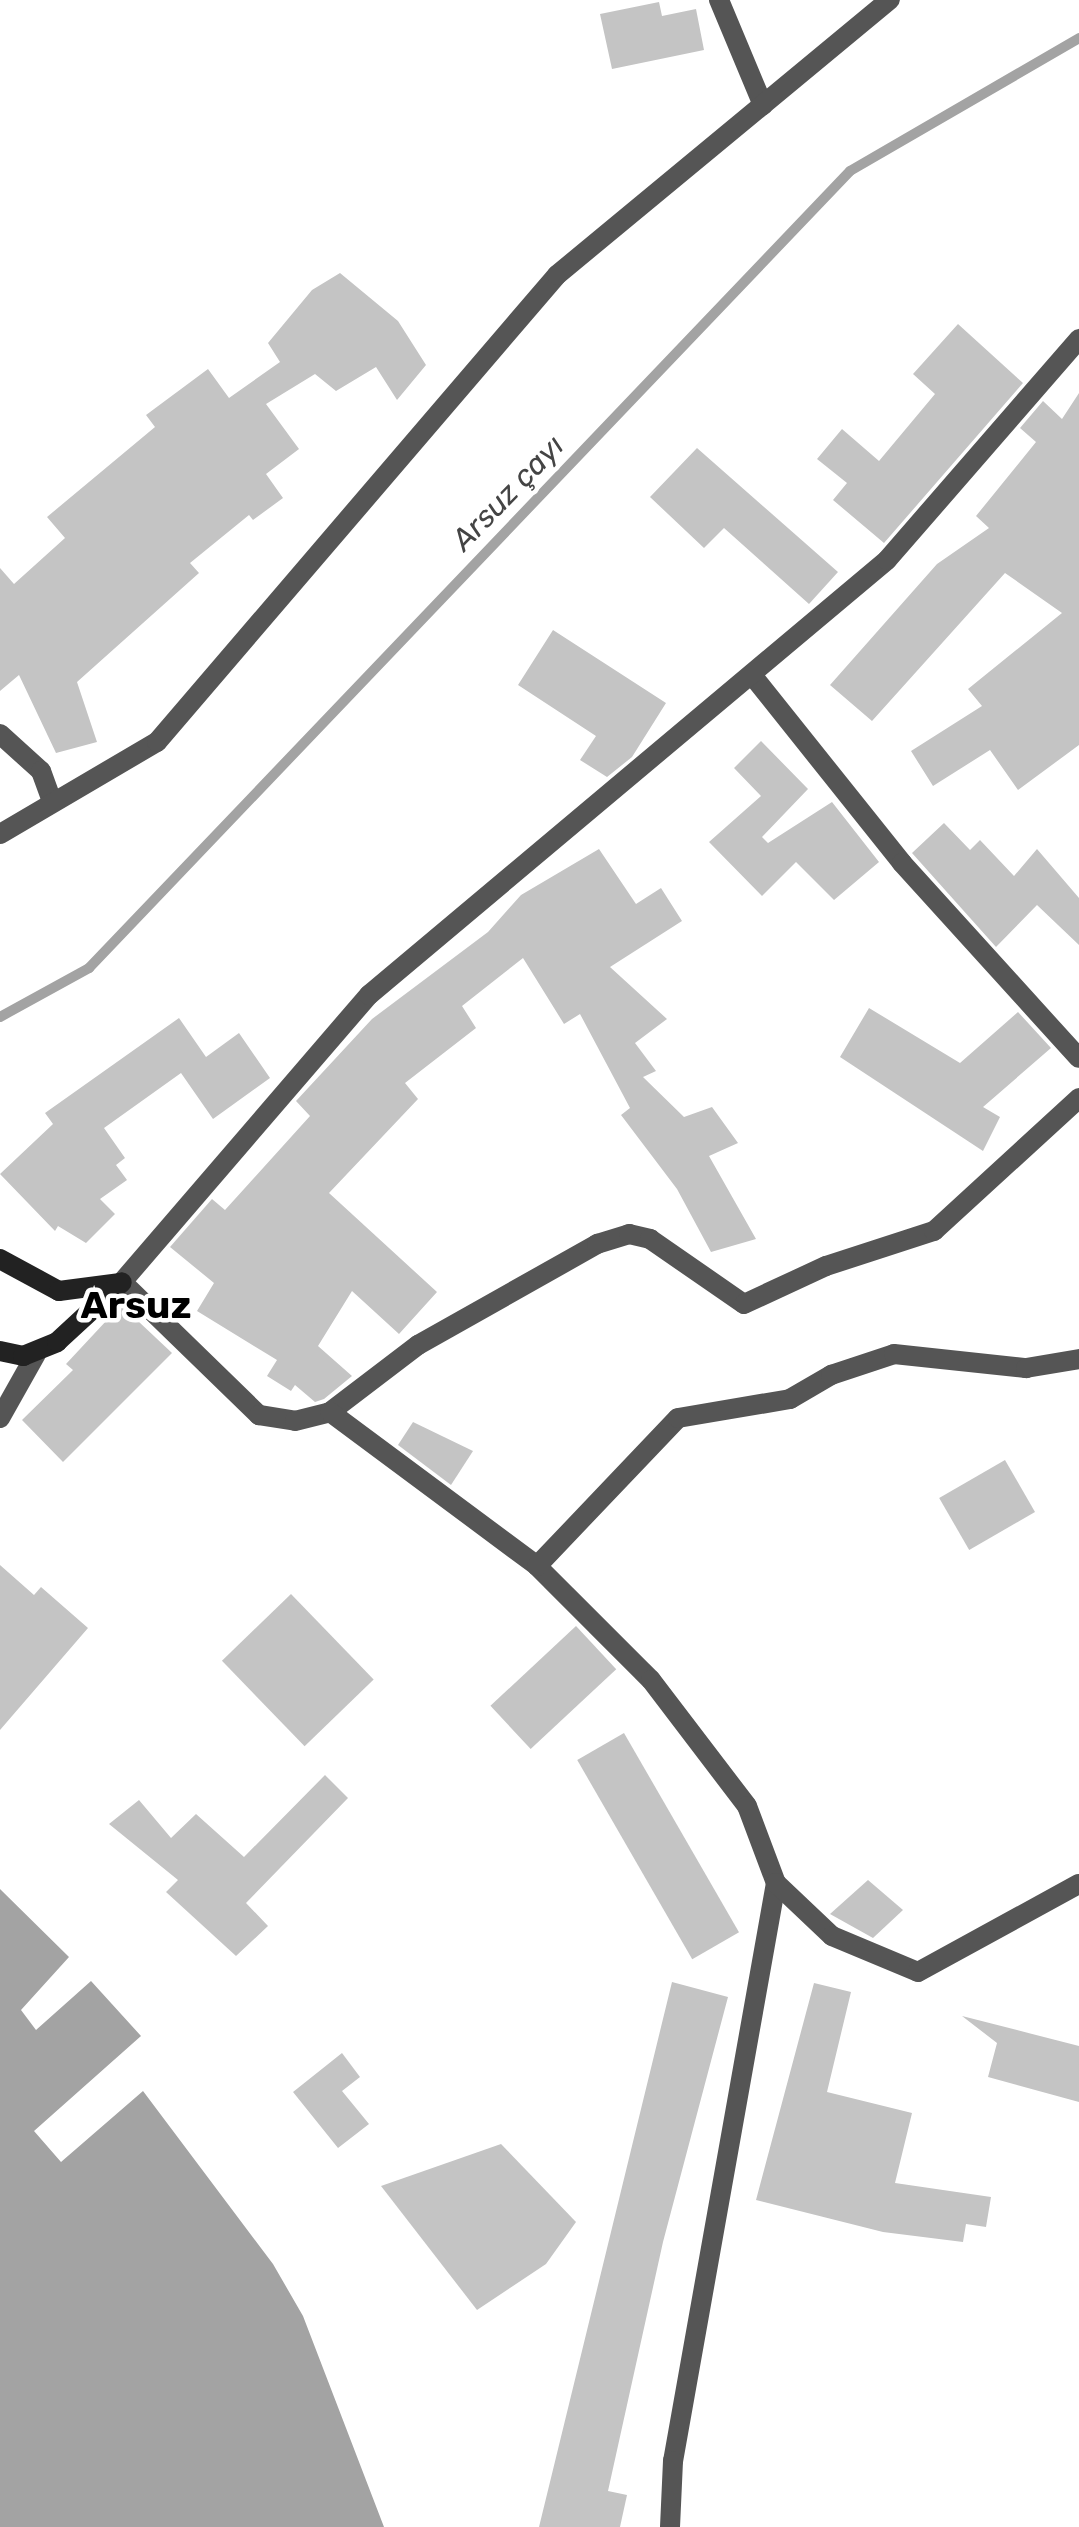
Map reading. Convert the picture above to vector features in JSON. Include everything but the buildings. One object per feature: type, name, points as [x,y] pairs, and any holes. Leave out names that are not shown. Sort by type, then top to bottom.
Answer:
[{"type":"main road","points":[[0,1259],[60,1291],[122,1282]]},
{"type":"main road","points":[[0,1351],[36,1354],[122,1282]]},
{"type":"street","points":[[719,0],[763,105]]},
{"type":"street","points":[[0,834],[157,742],[557,275],[890,0]]},
{"type":"street","points":[[1079,339],[887,560],[370,995],[122,1282],[259,1415],[294,1421],[330,1412],[418,1345],[597,1244],[629,1234],[650,1239],[744,1304],[826,1266],[934,1230],[1079,1098]]},
{"type":"street","points":[[752,675],[902,863],[1079,1058]]},
{"type":"street","points":[[0,734],[41,771],[52,801]]},
{"type":"street","points":[[0,1418],[36,1354]]},
{"type":"street","points":[[537,1566],[678,1418],[790,1400],[831,1375],[894,1354],[1026,1368],[1079,1360]]},
{"type":"street","points":[[330,1412],[537,1566],[650,1680],[735,1790],[776,1882],[832,1936],[918,1972],[1079,1884]]},
{"type":"street","points":[[670,2527],[674,2461],[776,1882]]},
{"type":"shaded area","points":[[0,1889],[69,1957],[21,2010],[36,2030],[91,1981],[141,2036],[34,2131],[61,2162],[143,2091],[273,2264],[303,2316],[384,2527],[0,2527]]},
{"type":"waterway","name":"Arsuz çayı","points":[[0,1017],[89,968],[850,171],[1079,38]]},
{"type":"district","name":"Arsuz","points":[[136,1306]]}]
